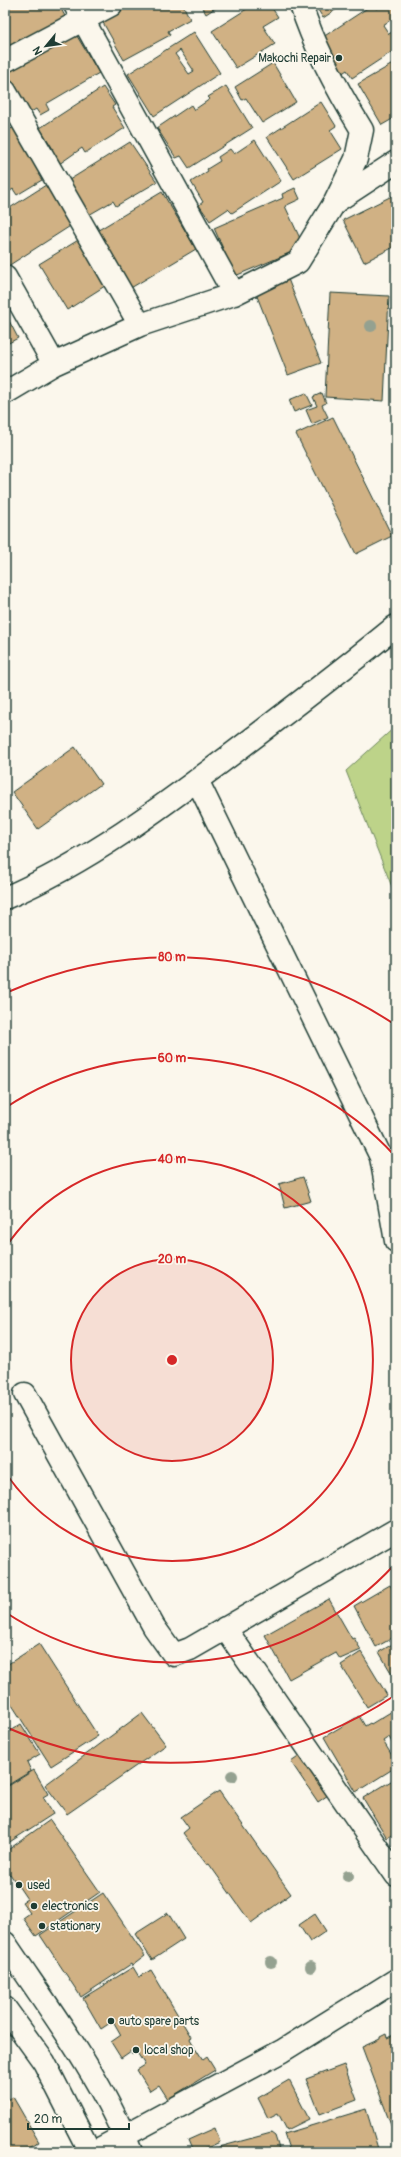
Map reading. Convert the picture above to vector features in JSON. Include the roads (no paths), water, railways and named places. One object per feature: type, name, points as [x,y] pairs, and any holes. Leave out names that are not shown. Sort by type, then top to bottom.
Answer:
[{"type":"street","points":[[5,61],[80,12],[111,5]]},
{"type":"street","points":[[5,393],[54,364],[140,325],[234,294],[298,262],[335,202],[356,159],[362,130],[341,95],[307,25],[301,5]]},
{"type":"street","points":[[80,12],[234,294]]},
{"type":"street","points":[[5,91],[140,325]]},
{"type":"street","points":[[335,202],[396,162]]},
{"type":"street","points":[[5,277],[54,364]]},
{"type":"street","points":[[5,898],[32,887],[113,840],[197,780],[396,626]]},
{"type":"street","points":[[197,780],[382,1157],[396,1241]]},
{"type":"street","points":[[25,1394],[154,1627],[174,1655],[190,1649],[396,1530]]},
{"type":"street","points":[[225,1628],[396,1875]]},
{"type":"street","points":[[5,1943],[74,2045],[128,2143]]},
{"type":"street","points":[[94,2152],[128,2143],[282,2051],[396,1980]]},
{"type":"street","points":[[5,2008],[44,2062],[90,2152]]},
{"type":"place","name":"Makochi Repair","points":[[339,58]]},
{"type":"place","name":"used","points":[[19,1885]]},
{"type":"place","name":"electronics","points":[[34,1906]]},
{"type":"place","name":"stationary","points":[[42,1926]]},
{"type":"place","name":"auto spare parts","points":[[111,2021]]},
{"type":"place","name":"local shop","points":[[136,2050]]}]
